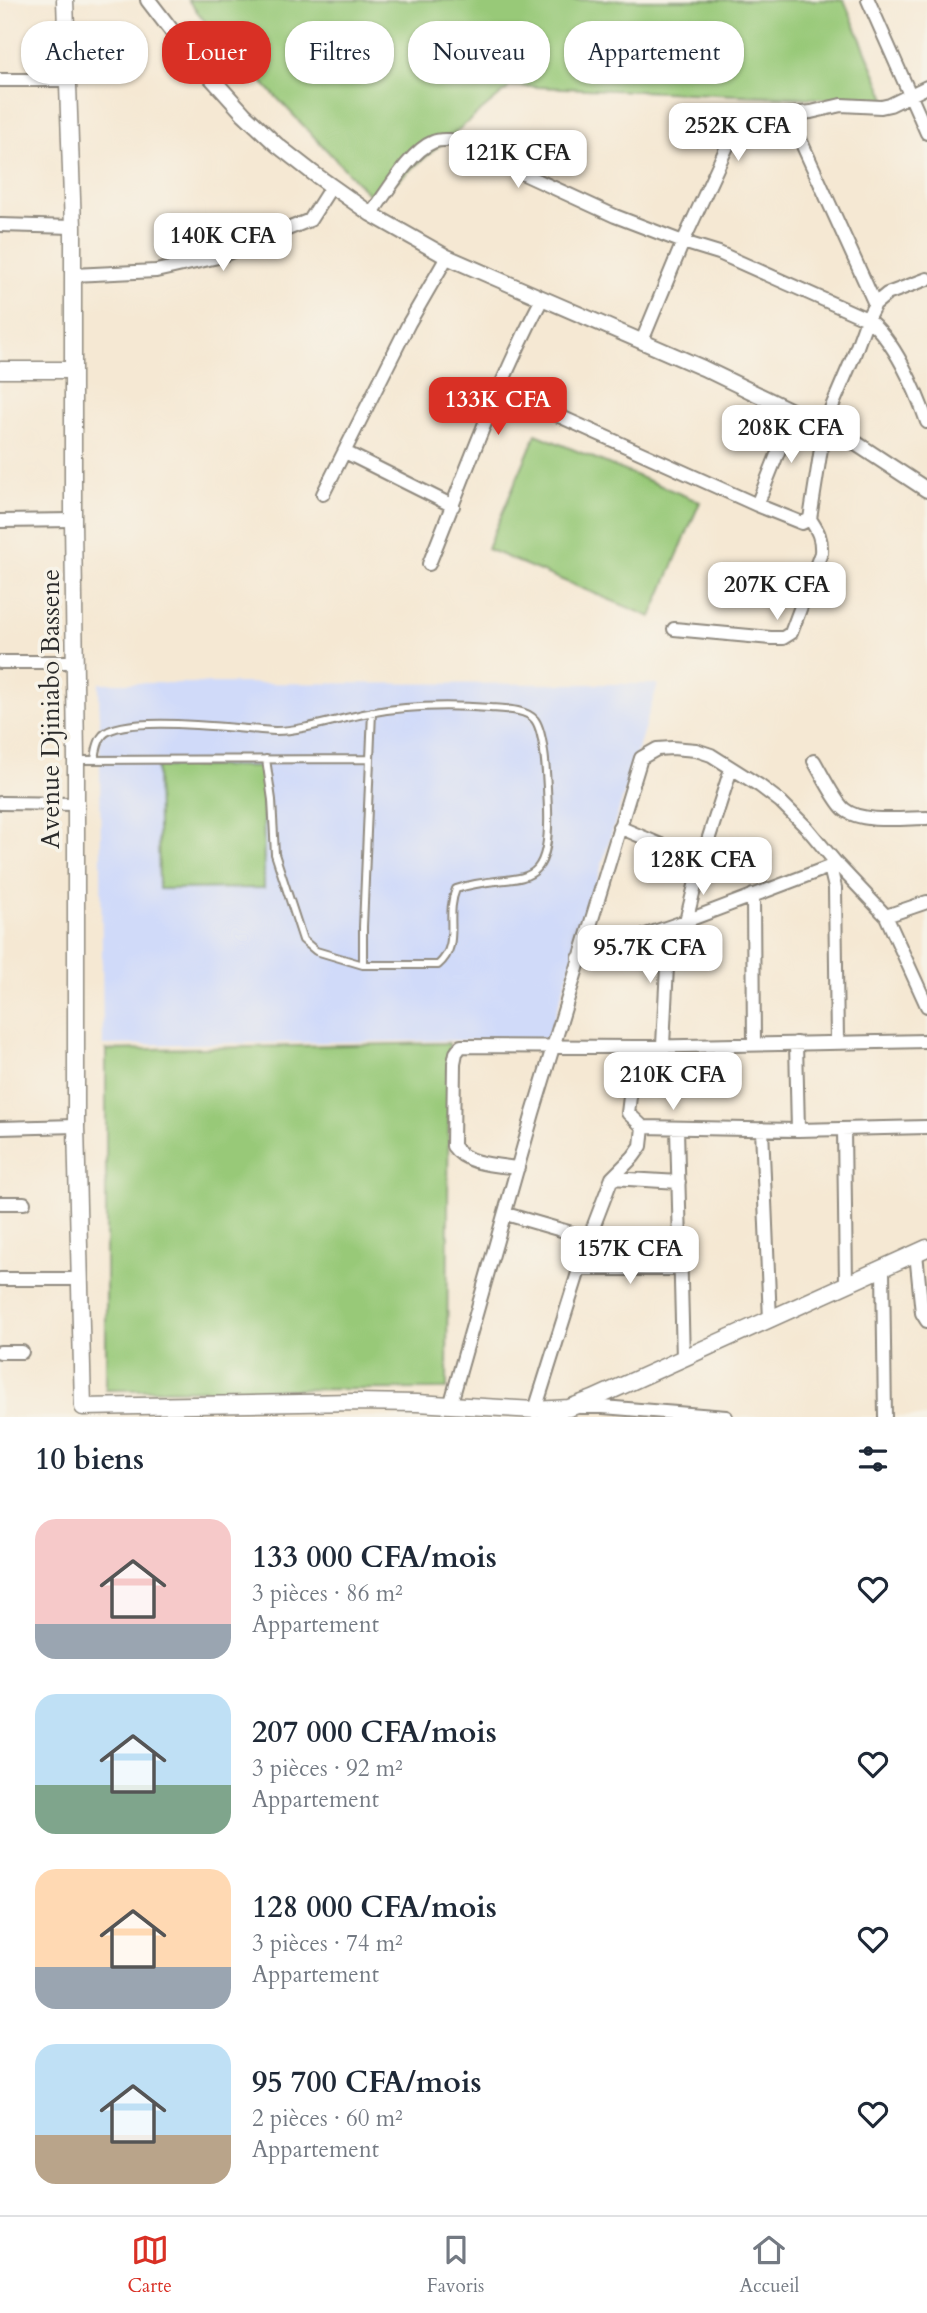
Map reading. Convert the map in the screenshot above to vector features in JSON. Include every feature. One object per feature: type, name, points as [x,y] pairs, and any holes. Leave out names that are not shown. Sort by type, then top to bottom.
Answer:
[{"type":"main road","name":"Avenue Djiniabo Bassene","points":[[65,0],[66,21]]},
{"type":"main road","name":"Avenue Djiniabo Bassene","points":[[68,84],[73,227],[76,1126],[83,1412]]},
{"type":"main road","points":[[0,370],[73,370]]},
{"type":"main road","points":[[83,1412],[354,1402],[535,1410],[569,1408],[921,1251]]},
{"type":"street","points":[[148,0],[188,52],[244,114],[277,145],[371,214],[447,257],[703,368],[794,412],[825,423],[927,489]]},
{"type":"street","points":[[867,0],[927,132]]},
{"type":"street","points":[[0,80],[21,80]]},
{"type":"street","points":[[642,341],[683,242],[738,128],[753,118],[789,115],[841,105],[890,105],[927,87]]},
{"type":"street","points":[[789,115],[875,304]]},
{"type":"street","points":[[371,214],[412,158],[425,146],[437,140],[450,140],[615,216],[719,253],[867,319],[880,331],[894,353],[920,401],[927,422]]},
{"type":"street","points":[[73,275],[156,271],[218,257],[310,220],[331,187]]},
{"type":"street","points":[[0,225],[73,227]]},
{"type":"street","points":[[323,494],[409,323],[447,257]]},
{"type":"street","points":[[674,629],[771,638],[783,638],[791,633],[821,553],[822,542],[810,519],[825,423],[875,304],[887,294],[927,278]]},
{"type":"street","points":[[429,564],[499,389],[541,299]]},
{"type":"street","points":[[499,389],[757,505],[802,523],[810,519]]},
{"type":"street","points":[[757,505],[794,412]]},
{"type":"street","points":[[345,452],[453,506]]},
{"type":"street","points":[[0,521],[73,520]]},
{"type":"street","points":[[0,662],[75,662]]},
{"type":"street","points":[[450,1406],[579,958],[641,758],[657,749],[696,750],[710,755],[781,802],[807,828],[834,865],[886,916],[927,1006]]},
{"type":"street","points":[[814,761],[844,809],[875,819],[927,818]]},
{"type":"street","points":[[686,921],[701,862],[731,769]]},
{"type":"street","points":[[0,803],[76,804]]},
{"type":"street","points":[[619,827],[701,862]]},
{"type":"street","points":[[579,958],[834,865]]},
{"type":"street","points":[[834,865],[837,1042]]},
{"type":"street","points":[[753,895],[754,1044]]},
{"type":"street","points":[[886,916],[927,902]]},
{"type":"street","points":[[663,1045],[669,927]]},
{"type":"street","points":[[518,1168],[467,1158],[453,1146],[456,1053],[464,1045],[553,1048],[927,1041]]},
{"type":"street","points":[[796,1043],[798,1130]]},
{"type":"street","points":[[636,1047],[628,1113],[643,1127],[798,1130],[927,1127]]},
{"type":"street","points":[[0,1128],[76,1126]]},
{"type":"street","points":[[535,1410],[589,1238],[612,1178],[641,1146],[643,1127]]},
{"type":"street","points":[[677,1129],[683,1359]]},
{"type":"street","points":[[762,1129],[770,1320]]},
{"type":"street","points":[[844,1129],[846,1285]]},
{"type":"street","points":[[612,1178],[679,1182]]},
{"type":"street","points":[[0,1203],[24,1203]]},
{"type":"street","points":[[506,1214],[589,1238]]},
{"type":"street","points":[[921,1251],[922,1313],[927,1321]]},
{"type":"street","points":[[579,1269],[681,1269]]},
{"type":"street","points":[[883,1269],[885,1417]]},
{"type":"street","points":[[0,1279],[80,1279]]},
{"type":"street","points":[[0,1352],[22,1352]]},
{"type":"street","points":[[569,1408],[603,1407],[726,1417]]},
{"type":"lane","points":[[95,760],[97,746],[104,734],[121,727],[201,724],[277,731],[372,712],[440,705],[525,713],[535,719],[542,736],[548,811],[545,856],[538,870],[521,879],[467,886],[456,890],[452,900],[451,944],[448,956],[438,965],[363,965],[316,951],[303,940],[275,854],[272,800],[266,759]]},
{"type":"lane","points":[[363,965],[372,712]]},
{"type":"lane","points":[[76,760],[370,760]]},
{"type":"shaded area","points":[[99,683],[658,684],[548,1039],[103,1045]]},
{"type":"green space","points":[[188,0],[844,0],[887,101],[511,86],[374,200],[264,84],[271,84],[271,21],[205,21]]},
{"type":"green space","points":[[536,434],[700,502],[651,617],[487,549]]},
{"type":"green space","points":[[263,766],[264,888],[159,889],[157,767]]},
{"type":"green space","points":[[449,1043],[447,1389],[106,1390],[106,1050]]}]
